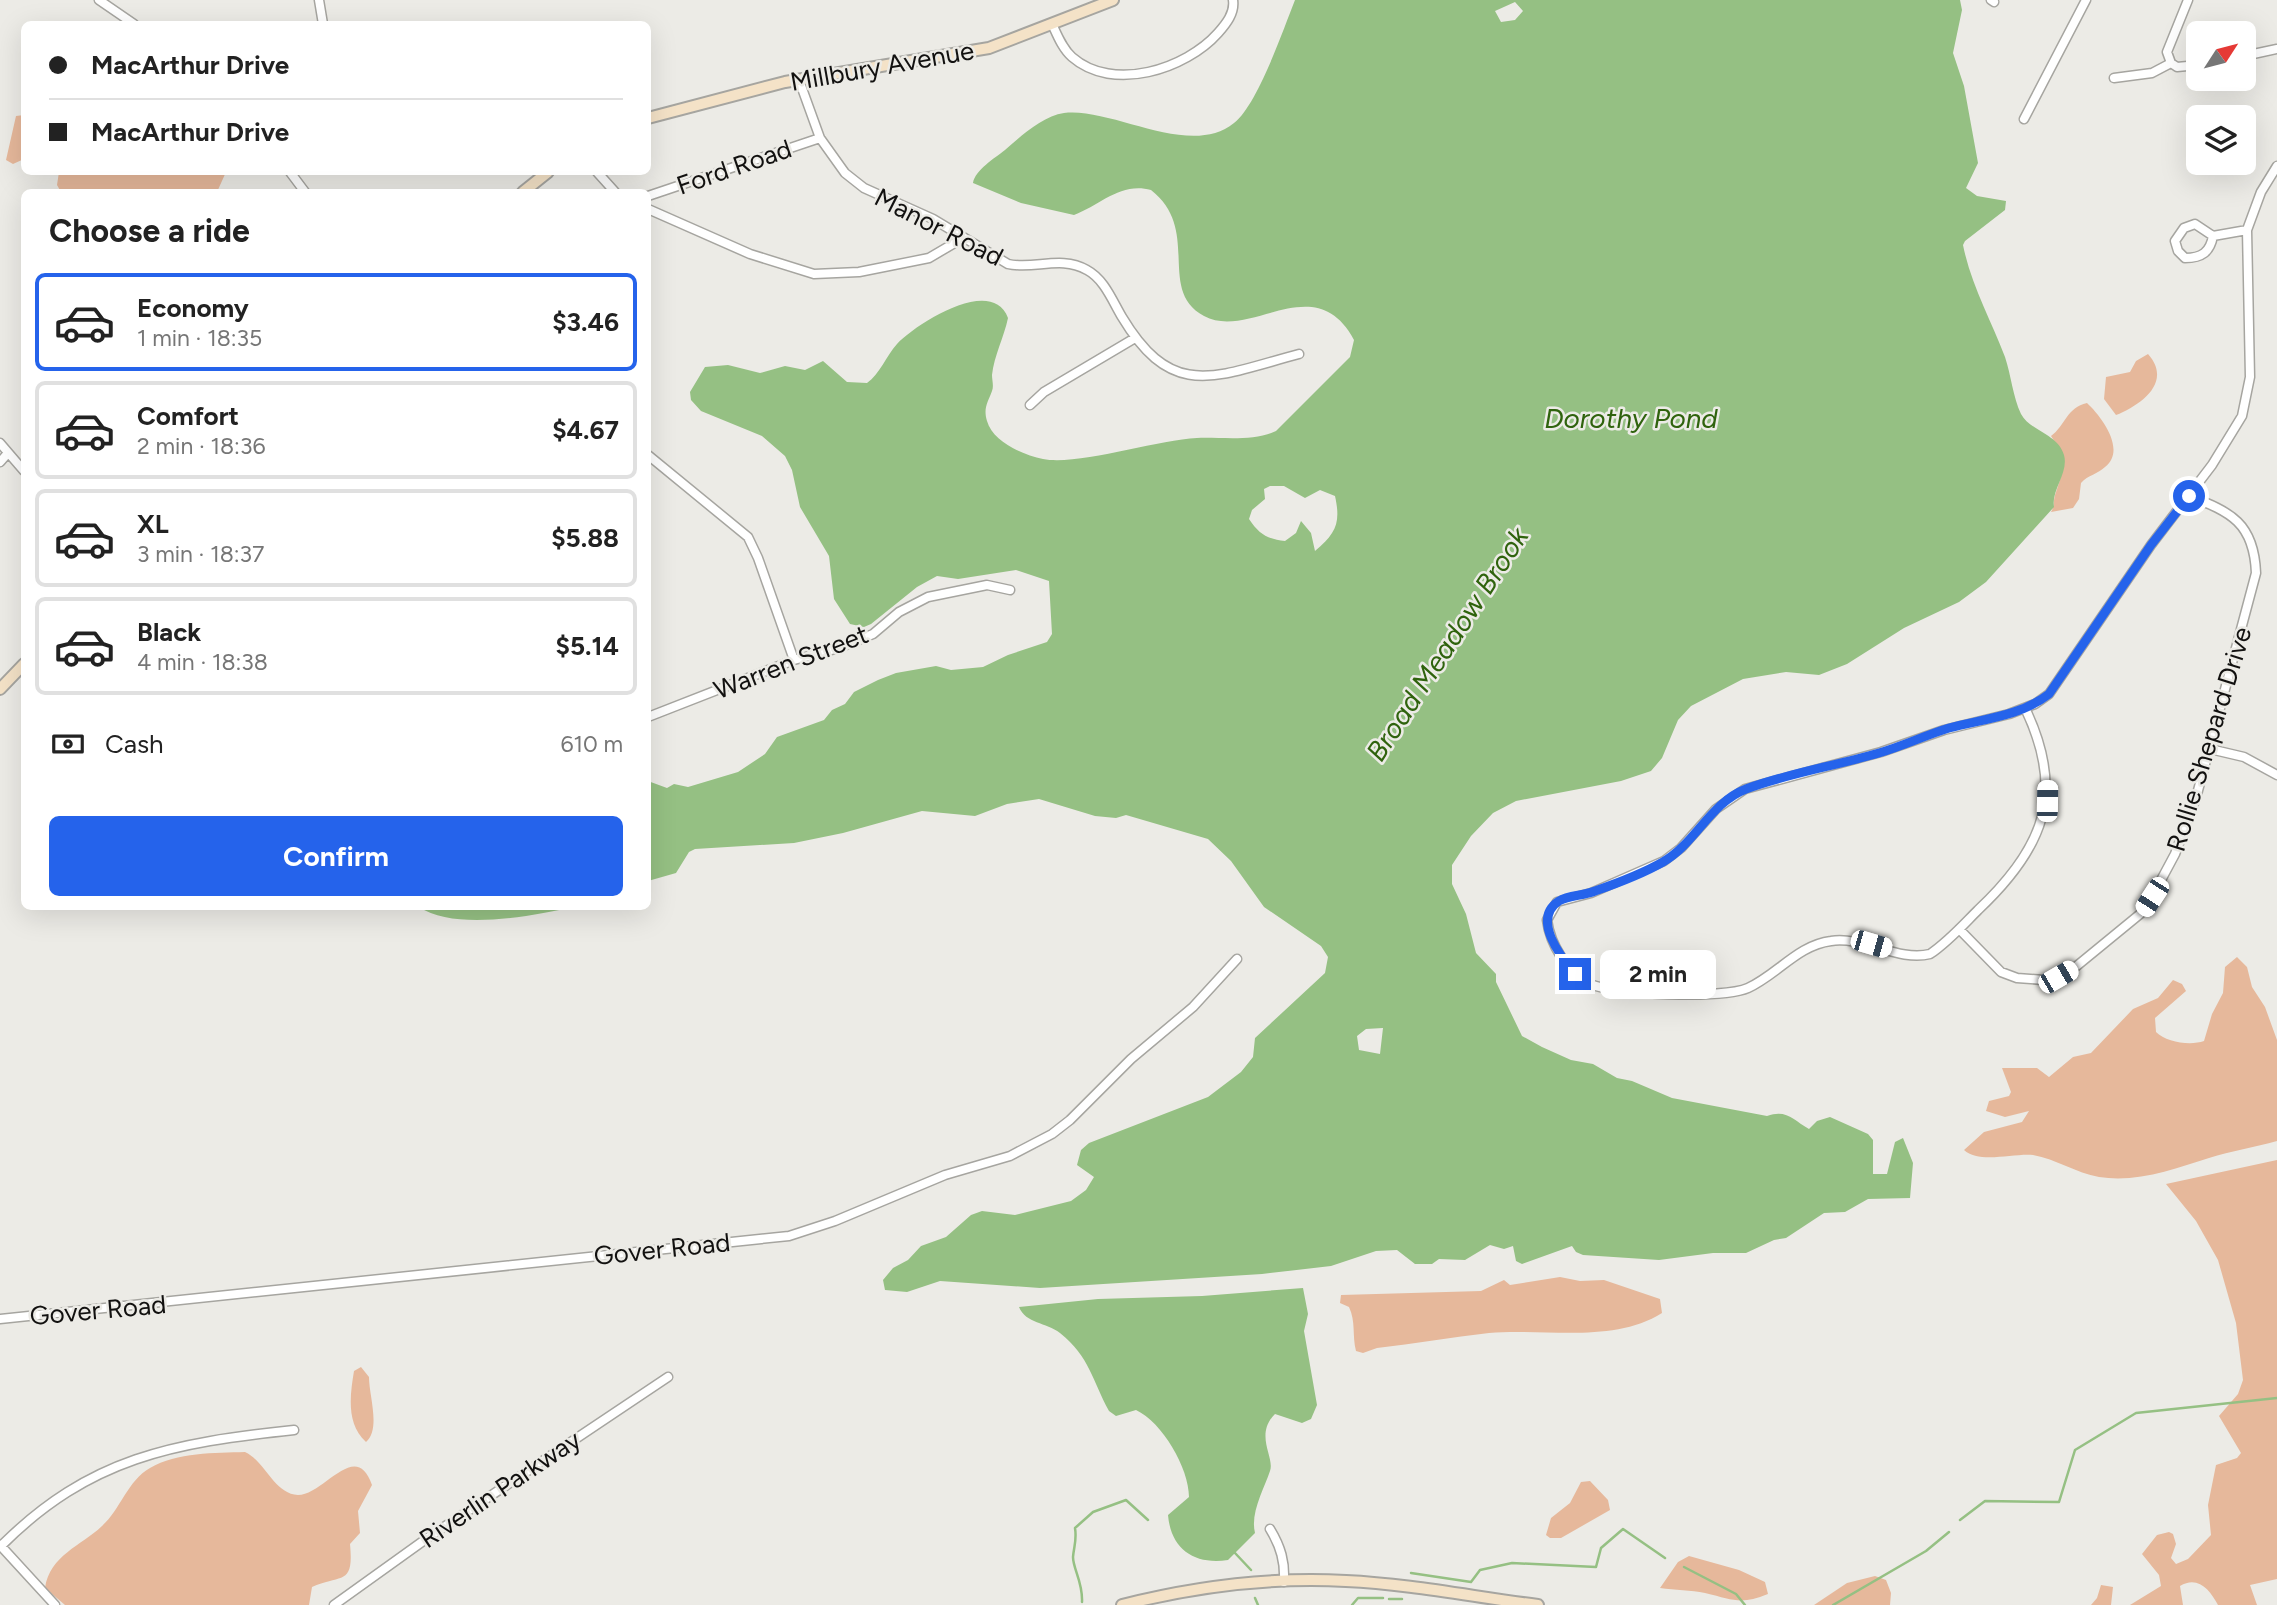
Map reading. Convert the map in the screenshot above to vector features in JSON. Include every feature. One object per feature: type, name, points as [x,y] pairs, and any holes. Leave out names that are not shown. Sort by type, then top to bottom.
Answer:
[{"type":"main road","name":"Millbury Avenue","points":[[651,117],[799,79],[977,51],[1053,26],[1113,0]]},
{"type":"main road","points":[[527,189],[544,175]]},
{"type":"main road","points":[[0,690],[21,667]]},
{"type":"main road","points":[[1122,1605],[1192,1591],[1346,1581],[1538,1605]]},
{"type":"street","points":[[99,0],[130,21]]},
{"type":"street","points":[[319,0],[322,21]]},
{"type":"street","points":[[1053,26],[1070,56],[1090,68],[1119,73],[1156,71],[1202,50],[1228,21],[1233,0]]},
{"type":"street","points":[[2024,119],[2086,0]]},
{"type":"street","points":[[2186,66],[2177,67],[2171,64],[2167,52],[2188,0]]},
{"type":"street","points":[[2256,53],[2277,49]]},
{"type":"street","points":[[2114,78],[2152,73],[2171,64]]},
{"type":"street","name":"Manor Road","points":[[799,79],[820,138],[838,165],[864,188],[933,219],[1008,264],[1019,266],[1068,263],[1090,271],[1103,285],[1135,338],[1156,362],[1172,372],[1190,376],[1228,371],[1299,354]]},
{"type":"street","name":"Ford Road","points":[[651,195],[820,138]]},
{"type":"street","points":[[2025,708],[2046,768],[2047,801],[2041,826],[2022,863],[1935,951],[1924,956],[1857,941],[1834,940],[1805,950],[1758,982],[1739,991],[1695,994],[1633,992],[1590,984],[1575,974],[1551,938],[1547,920],[1558,902],[1591,893],[1664,861],[1681,848],[1716,809],[1745,789],[2025,708],[2049,694],[2066,673],[2151,545],[2232,435],[2247,400],[2250,343],[2247,230],[2261,191],[2277,166]]},
{"type":"street","points":[[600,175],[612,189]]},
{"type":"street","points":[[651,210],[750,254],[814,274],[859,272],[929,258],[963,238]]},
{"type":"street","points":[[2213,236],[2208,251],[2199,258],[2186,258],[2178,251],[2175,241],[2184,228],[2195,224],[2213,236],[2247,230]]},
{"type":"street","points":[[1030,405],[1044,392],[1135,338]]},
{"type":"street","points":[[0,443],[21,468]]},
{"type":"street","points":[[0,462],[8,453]]},
{"type":"street","points":[[651,457],[748,537],[794,660]]},
{"type":"street","name":"Rollie Shepard Drive","points":[[1959,929],[2001,972],[2017,978],[2044,980],[2058,977],[2073,969],[2145,909],[2160,885],[2186,830],[2252,596],[2256,572],[2256,552],[2244,527],[2230,514],[2189,496]]},
{"type":"street","name":"Warren Street","points":[[651,716],[794,660],[839,648],[873,634],[899,612],[928,597],[979,585],[1010,590]]},
{"type":"street","points":[[2210,749],[2244,757],[2277,775]]},
{"type":"street","name":"Gover Road","points":[[0,1319],[789,1236],[835,1221],[945,1175],[1010,1156],[1052,1134],[1131,1059],[1193,1007],[1237,959]]},
{"type":"street","name":"Riverlin Parkway","points":[[334,1605],[426,1539],[668,1377]]},
{"type":"street","points":[[55,1605],[1,1546],[61,1494],[125,1461],[169,1448],[294,1430]]},
{"type":"street","points":[[1270,1529],[1279,1544],[1285,1564],[1284,1583]]},
{"type":"shaded area","points":[[21,115],[21,160],[13,164],[6,160],[16,116]]},
{"type":"shaded area","points":[[59,175],[225,175],[218,189],[59,189]]},
{"type":"shaded area","points":[[2148,354],[2155,364],[2157,374],[2151,391],[2144,399],[2116,415],[2104,399],[2106,377],[2130,372],[2136,361]]},
{"type":"shaded area","points":[[2087,403],[2110,434],[2113,443],[2111,460],[2081,483],[2079,499],[2073,508],[2051,512],[2063,465],[2060,452],[2051,436],[2075,408]]},
{"type":"shaded area","points":[[2237,957],[2247,967],[2252,987],[2265,1007],[2277,1040],[2277,1141],[2155,1174],[2127,1178],[2099,1177],[2033,1155],[1987,1157],[1964,1150],[1984,1132],[2022,1122],[2029,1111],[2005,1117],[1986,1111],[1989,1101],[2009,1096],[2011,1092],[2002,1068],[2037,1068],[2049,1077],[2073,1057],[2091,1053],[2133,1009],[2158,998],[2173,980],[2182,984],[2186,991],[2155,1018],[2156,1032],[2178,1042],[2204,1041],[2212,1014],[2223,993],[2225,967]]},
{"type":"shaded area","points":[[2277,1160],[2277,1579],[2250,1585],[2257,1605],[2218,1605],[2207,1589],[2192,1582],[2180,1586],[2183,1605],[2130,1605],[2161,1586],[2159,1575],[2142,1554],[2157,1535],[2169,1532],[2173,1534],[2176,1544],[2171,1558],[2176,1564],[2188,1559],[2211,1535],[2208,1505],[2216,1465],[2237,1458],[2241,1453],[2219,1416],[2238,1394],[2243,1380],[2236,1323],[2218,1260],[2196,1221],[2166,1184]]},
{"type":"shaded area","points":[[1560,1277],[1580,1281],[1604,1280],[1660,1299],[1662,1313],[1643,1323],[1600,1332],[1489,1333],[1377,1348],[1363,1353],[1356,1351],[1349,1307],[1340,1303],[1341,1295],[1481,1291],[1504,1280],[1510,1285]]},
{"type":"shaded area","points":[[361,1367],[369,1377],[374,1421],[366,1442],[355,1427],[351,1409],[354,1371]]},
{"type":"shaded area","points":[[245,1452],[258,1462],[282,1489],[290,1493],[308,1493],[339,1472],[357,1467],[365,1472],[372,1485],[358,1511],[360,1533],[350,1544],[348,1573],[312,1587],[309,1605],[65,1605],[45,1588],[53,1567],[102,1526],[142,1473],[161,1463],[184,1456]]},
{"type":"shaded area","points":[[1590,1481],[1608,1500],[1610,1510],[1561,1538],[1550,1538],[1546,1535],[1551,1518],[1570,1503],[1581,1482]]},
{"type":"shaded area","points":[[1689,1556],[1739,1570],[1765,1582],[1768,1594],[1737,1600],[1700,1592],[1660,1588],[1678,1562]]},
{"type":"shaded area","points":[[1875,1576],[1886,1580],[1891,1593],[1890,1605],[1814,1605],[1847,1583]]},
{"type":"shaded area","points":[[2101,1585],[2113,1587],[2111,1605],[2091,1605],[2097,1598]]},
{"type":"water","name":"Dorothy Pond","points":[[1295,0],[1960,0],[1962,10],[1953,53],[1964,86],[1978,163],[1966,188],[1977,196],[2006,201],[2005,210],[1963,245],[1976,288],[2005,357],[2021,414],[2031,425],[2056,442],[2064,455],[2064,468],[2055,494],[2054,507],[1986,582],[1959,602],[1904,628],[1847,664],[1819,675],[1786,672],[1743,679],[1691,706],[1678,720],[1662,758],[1651,771],[1621,781],[1516,801],[1493,813],[1471,836],[1452,865],[1452,884],[1466,914],[1476,953],[1496,974],[1496,982],[1522,1036],[1571,1060],[1593,1064],[1617,1078],[1632,1081],[1672,1098],[1767,1116],[1785,1115],[1809,1129],[1817,1121],[1830,1117],[1868,1134],[1873,1140],[1873,1174],[1887,1174],[1895,1142],[1903,1138],[1913,1163],[1910,1198],[1868,1199],[1845,1212],[1824,1213],[1786,1238],[1774,1240],[1746,1253],[1713,1253],[1659,1260],[1583,1255],[1576,1252],[1572,1246],[1522,1264],[1516,1261],[1513,1246],[1504,1249],[1490,1245],[1465,1260],[1439,1259],[1432,1264],[1415,1264],[1397,1250],[1376,1251],[1331,1266],[1262,1274],[1040,1288],[940,1281],[907,1292],[885,1290],[883,1280],[893,1268],[908,1260],[921,1246],[946,1237],[971,1215],[982,1211],[1015,1215],[1071,1201],[1086,1190],[1094,1177],[1077,1165],[1081,1150],[1089,1143],[1208,1097],[1241,1072],[1253,1057],[1255,1038],[1325,973],[1328,957],[1321,946],[1264,907],[1231,861],[1208,839],[1126,815],[1116,818],[1095,816],[1039,799],[1007,804],[975,816],[922,811],[843,833],[794,843],[695,849],[689,852],[676,873],[651,880],[651,782],[667,788],[674,784],[688,787],[738,772],[765,754],[777,737],[824,720],[832,710],[845,704],[854,692],[878,680],[896,673],[936,666],[951,670],[983,667],[1047,642],[1052,634],[1049,581],[1016,570],[958,579],[937,576],[917,587],[871,624],[864,627],[850,624],[834,599],[829,556],[800,507],[792,470],[785,456],[762,436],[701,411],[691,400],[690,392],[705,367],[728,365],[760,373],[785,366],[805,370],[823,361],[847,382],[867,383],[876,375],[897,344],[920,325],[954,307],[987,301],[999,306],[1008,318],[993,368],[993,389],[986,405],[987,421],[995,435],[1018,451],[1043,459],[1076,459],[1180,440],[1247,438],[1276,431],[1350,357],[1354,340],[1338,319],[1321,309],[1302,307],[1241,320],[1222,321],[1204,316],[1190,305],[1183,291],[1174,223],[1166,206],[1151,190],[1140,188],[1120,192],[1074,215],[1021,203],[973,183],[981,169],[1025,133],[1040,122],[1064,113],[1105,117],[1174,134],[1196,136],[1216,133],[1234,123],[1243,113],[1269,66]],"holes":[[[1515,2],[1523,11],[1515,20],[1501,22],[1495,11]],[[1284,486],[1305,498],[1320,490],[1335,496],[1335,527],[1328,539],[1315,551],[1311,533],[1301,521],[1296,533],[1285,541],[1264,535],[1249,519],[1252,510],[1265,499],[1264,489]],[[1383,1028],[1380,1054],[1359,1050],[1357,1036],[1366,1029]]]},
{"type":"water","points":[[425,910],[558,910],[473,920],[434,914]]},
{"type":"water","points":[[1303,1288],[1308,1314],[1304,1331],[1317,1405],[1311,1419],[1302,1423],[1275,1414],[1269,1422],[1266,1438],[1271,1465],[1254,1517],[1255,1533],[1228,1560],[1195,1557],[1180,1546],[1170,1527],[1168,1515],[1189,1497],[1188,1485],[1179,1460],[1164,1435],[1146,1416],[1136,1410],[1116,1416],[1109,1411],[1078,1351],[1055,1329],[1026,1317],[1019,1307],[1098,1299],[1202,1296]]},
{"type":"waterway","points":[[1960,1520],[1985,1501],[2059,1502],[2075,1450],[2136,1413],[2277,1398]]},
{"type":"waterway","points":[[1082,1602],[1073,1562],[1075,1528],[1093,1512],[1126,1500],[1148,1520]]},
{"type":"waterway","points":[[1411,1573],[1471,1582],[1480,1570],[1512,1563],[1596,1567],[1601,1548],[1623,1529],[1665,1558]]},
{"type":"waterway","points":[[1833,1605],[1926,1551],[1949,1532]]},
{"type":"waterway","points":[[1235,1553],[1251,1570]]},
{"type":"waterway","points":[[1684,1567],[1736,1594],[1745,1605]]},
{"type":"waterway","points":[[1255,1598],[1258,1605]]},
{"type":"waterway","points":[[1352,1605],[1358,1598],[1383,1598]]},
{"type":"waterway","points":[[1389,1599],[1402,1599]]},
{"type":"route","points":[[1575,974],[1551,938],[1547,920],[1553,906],[1564,899],[1591,893],[1664,861],[1694,835],[1716,809],[1738,793],[2035,705],[2049,694],[2066,673],[2112,601],[2189,496]]},
{"type":"water label","name":"Broad Meadow Brook","points":[[1447,644]]}]
